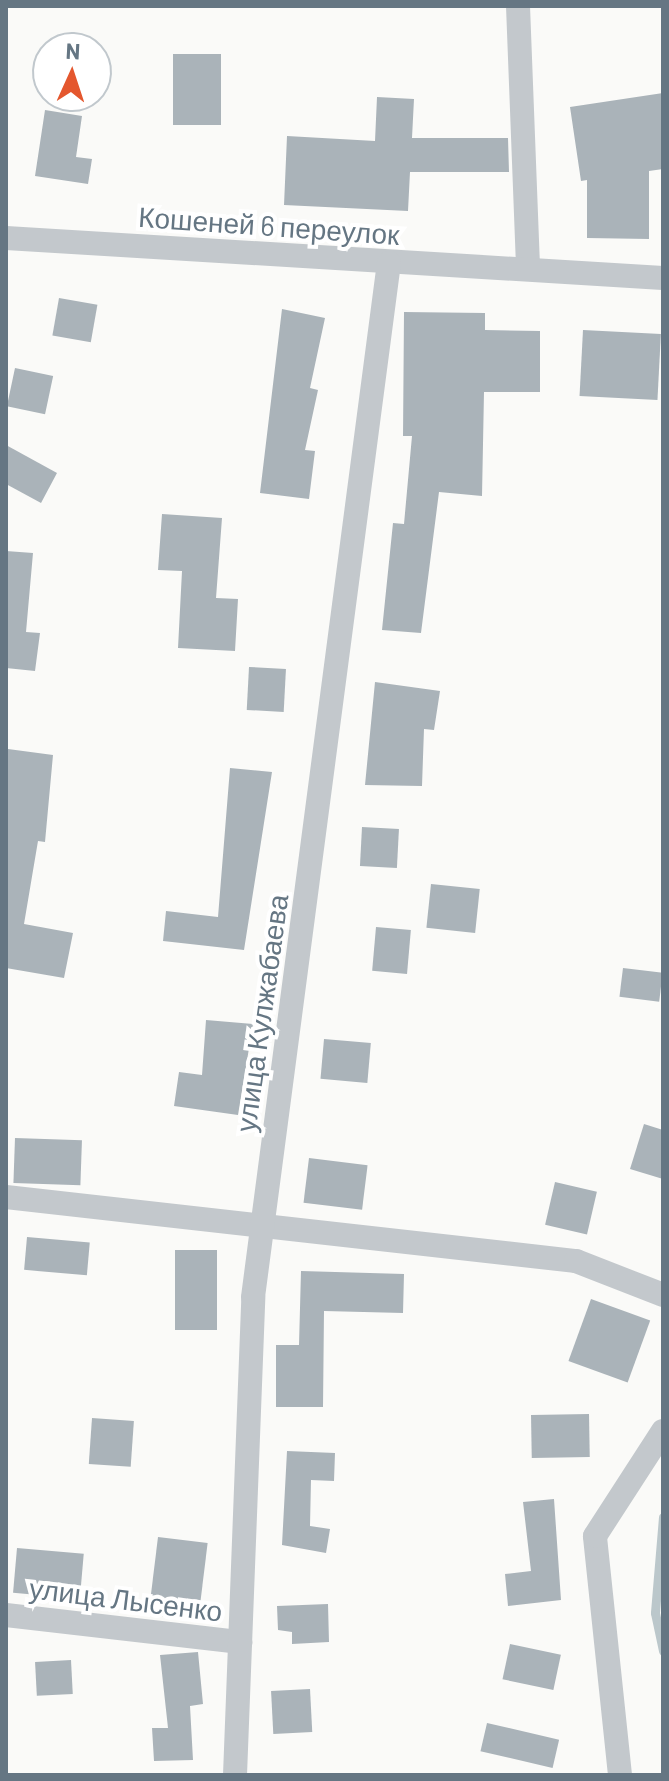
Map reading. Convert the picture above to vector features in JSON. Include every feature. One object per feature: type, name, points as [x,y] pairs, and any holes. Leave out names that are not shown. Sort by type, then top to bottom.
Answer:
[{"type":"street","points":[[518,6],[528,269]]},
{"type":"street","name":"Кошеней 6 переулок","points":[[6,238],[663,278]]},
{"type":"street","name":"улица Кулжабаева","points":[[235,1775],[263,1226],[389,263]]},
{"type":"street","points":[[6,1197],[576,1261],[663,1295]]},
{"type":"street","points":[[620,1775],[595,1536],[663,1431]]},
{"type":"street","name":"улица Лысенко","points":[[6,1615],[240,1642]]},
{"type":"building","points":[[173,54],[221,54],[221,125],[173,125]]},
{"type":"building","points":[[663,93],[663,169],[649,171],[649,239],[587,238],[587,180],[581,181],[570,107]]},
{"type":"building","points":[[377,97],[414,99],[412,138],[508,138],[509,172],[410,172],[408,211],[284,205],[287,136],[375,141]]},
{"type":"building","points":[[45,112],[82,116],[76,157],[92,159],[88,184],[35,176]]},
{"type":"building","points":[[59,298],[97,305],[91,342],[52,335]]},
{"type":"building","points":[[282,309],[325,318],[310,388],[318,390],[305,450],[315,451],[309,499],[260,493]]},
{"type":"building","points":[[404,312],[485,313],[485,330],[540,331],[540,392],[484,392],[482,496],[439,492],[421,633],[382,630],[393,523],[404,524],[412,436],[403,436]]},
{"type":"building","points":[[583,330],[661,334],[657,400],[580,396]]},
{"type":"building","points":[[15,368],[53,376],[45,414],[7,406]]},
{"type":"building","points":[[6,445],[57,473],[41,503],[6,484]]},
{"type":"building","points":[[162,514],[222,518],[216,598],[238,599],[235,651],[178,648],[182,571],[158,570]]},
{"type":"building","points":[[6,551],[33,553],[26,632],[40,633],[35,671],[6,668]]},
{"type":"building","points":[[249,667],[286,669],[284,712],[247,710]]},
{"type":"building","points":[[375,682],[440,691],[434,730],[424,729],[422,786],[365,785]]},
{"type":"building","points":[[8,749],[53,755],[45,842],[38,841],[24,924],[73,933],[64,978],[6,968]]},
{"type":"building","points":[[230,768],[272,772],[244,950],[163,941],[166,911],[218,917]]},
{"type":"building","points":[[362,827],[399,829],[397,868],[360,866]]},
{"type":"building","points":[[431,884],[480,889],[475,933],[426,928]]},
{"type":"building","points":[[376,927],[411,930],[407,974],[372,971]]},
{"type":"building","points":[[623,968],[663,973],[659,1002],[619,997]]},
{"type":"building","points":[[206,1020],[253,1024],[238,1115],[174,1106],[179,1072],[202,1075]]},
{"type":"building","points":[[324,1039],[371,1043],[367,1083],[321,1079]]},
{"type":"building","points":[[644,1124],[663,1130],[663,1179],[630,1169]]},
{"type":"building","points":[[15,1138],[82,1140],[80,1185],[13,1183]]},
{"type":"building","points":[[309,1158],[368,1165],[362,1210],[304,1203]]},
{"type":"building","points":[[555,1182],[597,1192],[587,1235],[545,1225]]},
{"type":"building","points":[[27,1237],[90,1242],[87,1275],[24,1270]]},
{"type":"building","points":[[175,1250],[217,1250],[217,1330],[175,1330]]},
{"type":"building","points":[[301,1271],[404,1274],[403,1313],[324,1311],[323,1407],[276,1407],[276,1345],[299,1345]]},
{"type":"building","points":[[591,1299],[650,1321],[628,1383],[568,1361]]},
{"type":"building","points":[[589,1414],[590,1457],[532,1458],[531,1415]]},
{"type":"building","points":[[92,1418],[134,1421],[131,1467],[89,1464]]},
{"type":"building","points":[[287,1451],[335,1453],[334,1481],[311,1480],[310,1526],[330,1529],[326,1553],[282,1545]]},
{"type":"building","points":[[554,1499],[561,1600],[508,1606],[505,1574],[531,1571],[523,1502]]},
{"type":"building","points":[[158,1537],[208,1543],[198,1621],[148,1614]]},
{"type":"building","points":[[17,1548],[84,1554],[80,1599],[13,1593]]},
{"type":"building","points":[[328,1604],[329,1642],[292,1644],[292,1632],[278,1630],[277,1606]]},
{"type":"building","points":[[510,1644],[561,1655],[553,1690],[503,1679]]},
{"type":"building","points":[[198,1652],[203,1704],[190,1706],[193,1760],[154,1761],[152,1728],[168,1728],[160,1655]]},
{"type":"building","points":[[71,1660],[73,1694],[37,1696],[35,1662]]},
{"type":"building","points":[[310,1689],[312,1732],[273,1734],[271,1691]]},
{"type":"building","points":[[487,1723],[559,1740],[553,1768],[480,1751]]},
{"type":"waterway","points":[[663,1517],[655,1613],[663,1651]]}]
